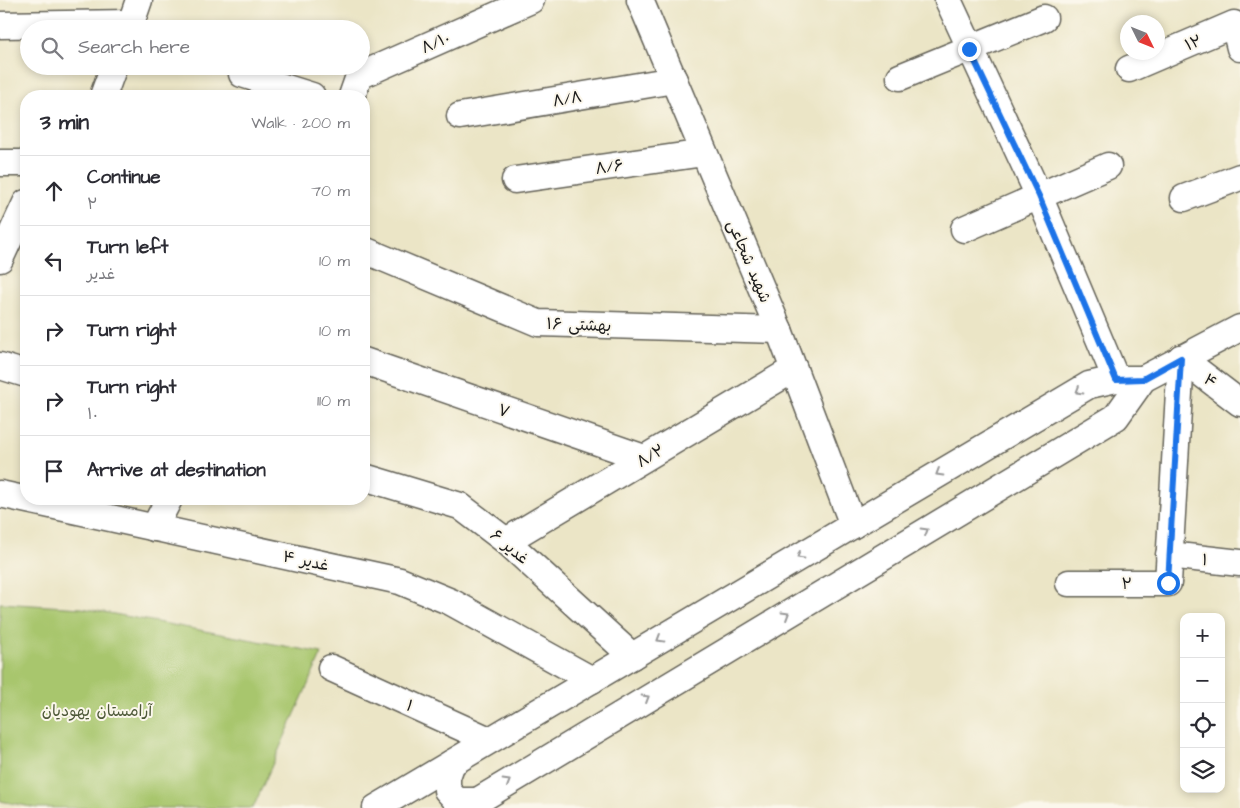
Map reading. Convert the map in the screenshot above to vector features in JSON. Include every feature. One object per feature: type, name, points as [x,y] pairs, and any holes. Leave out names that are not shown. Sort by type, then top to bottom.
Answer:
[{"type":"street","name":"۸/۱۰","points":[[370,71],[532,0]]},
{"type":"street","name":"شهید شجاعی","points":[[640,0],[779,330],[853,525]]},
{"type":"street","points":[[948,0],[969,49],[1039,196],[1116,380]]},
{"type":"street","points":[[76,20],[133,17]]},
{"type":"street","points":[[900,77],[1044,18]]},
{"type":"street","points":[[0,24],[20,23]]},
{"type":"street","name":"۱۲","points":[[1129,69],[1234,24],[1240,48]]},
{"type":"street","points":[[105,90],[111,75]]},
{"type":"street","points":[[245,75],[293,90]]},
{"type":"street","name":"۸/۱۰","points":[[354,90],[359,76],[361,75]]},
{"type":"street","name":"۸/۸","points":[[460,116],[674,80]]},
{"type":"street","name":"۸/۶","points":[[515,180],[704,152]]},
{"type":"street","points":[[0,163],[20,163]]},
{"type":"street","points":[[964,228],[1108,166]]},
{"type":"street","points":[[1184,198],[1240,177]]},
{"type":"street","points":[[10,255],[20,222]]},
{"type":"street","name":"۱۶ بهشتی","points":[[370,253],[538,323],[779,330]]},
{"type":"street","points":[[452,763],[447,777],[447,790],[457,801],[470,805],[1116,417],[1143,379],[1240,328]]},
{"type":"street","name":"۴","points":[[1181,358],[1240,403]]},
{"type":"street","name":"۲","points":[[1070,583],[1168,583],[1181,358]]},
{"type":"street","name":"۷","points":[[370,363],[644,458]]},
{"type":"street","points":[[0,366],[20,372]]},
{"type":"street","name":"۸/۲","points":[[506,540],[794,369]]},
{"type":"street","points":[[376,808],[1089,385],[1116,380],[1143,379]]},
{"type":"street","name":"غدیر ۶","points":[[370,479],[460,506],[506,540],[632,656]]},
{"type":"street","name":"غدیر ۴","points":[[0,494],[20,498]]},
{"type":"street","name":"غدیر ۴","points":[[50,505],[400,581],[451,602],[592,680]]},
{"type":"street","points":[[154,528],[166,505]]},
{"type":"street","name":"۱","points":[[1170,556],[1240,563]]},
{"type":"street","name":"۱","points":[[331,668],[489,740]]},
{"type":"green space","name":"آرامستان یهودیان","points":[[0,603],[82,608],[322,653],[253,808],[37,808],[0,801]]},
{"type":"route","points":[[969,49],[1039,196],[1116,380],[1143,379],[1181,358],[1168,583]]}]
